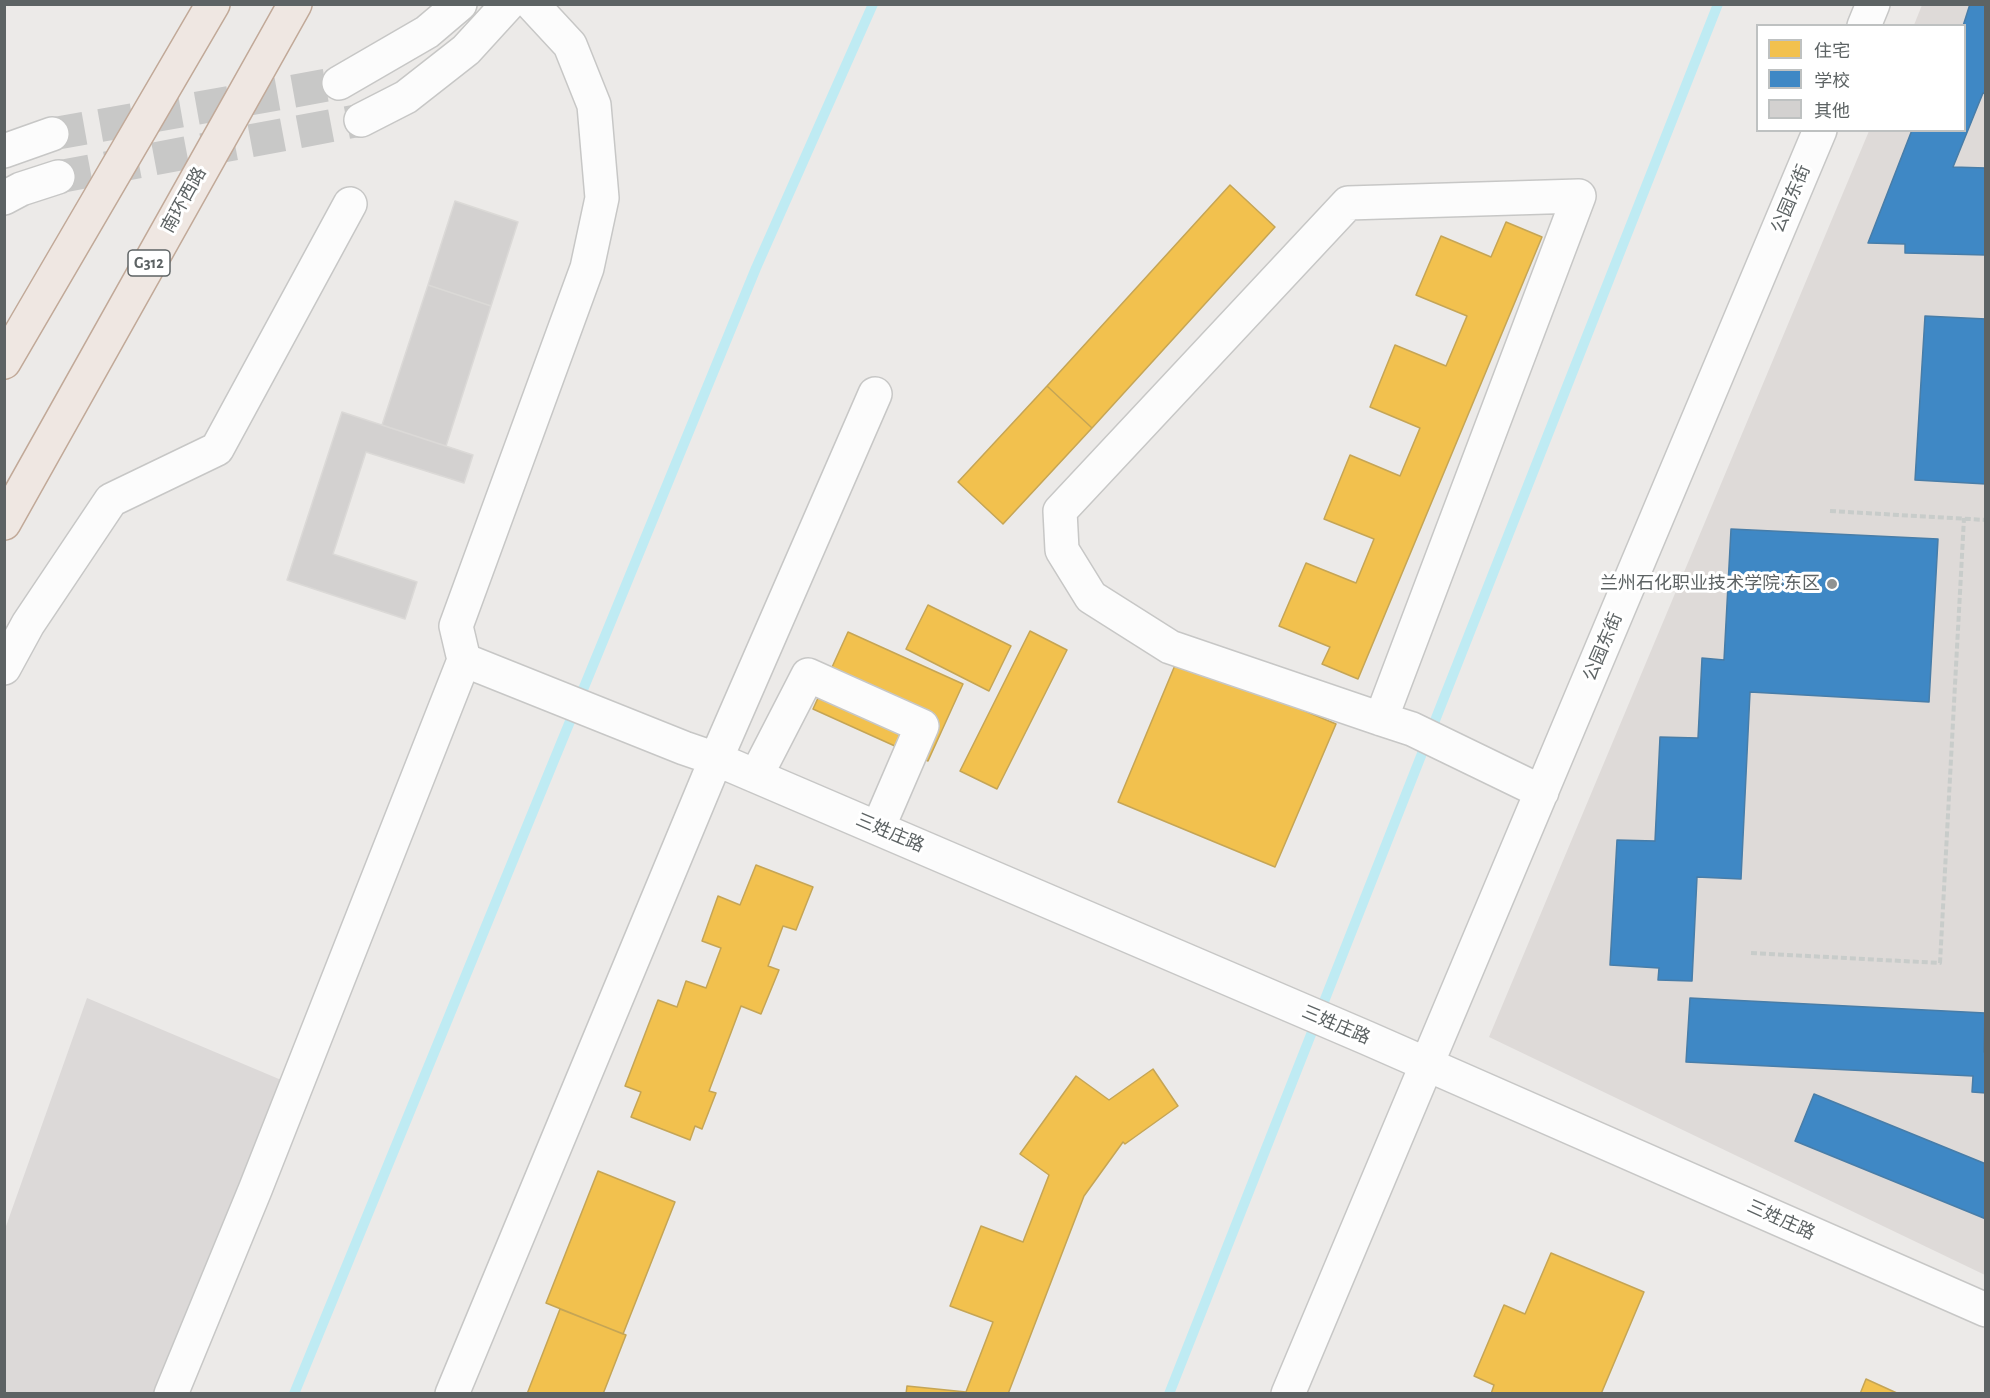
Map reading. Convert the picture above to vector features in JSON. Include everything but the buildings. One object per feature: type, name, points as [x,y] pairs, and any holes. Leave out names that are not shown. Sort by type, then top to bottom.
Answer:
[{"type":"highway","points":[[4,362],[213,4]]},
{"type":"highway","name":"南环西路","points":[[4,523],[295,4]]},
{"type":"street","points":[[339,83],[427,32],[460,4]]},
{"type":"street","points":[[361,120],[406,97],[466,50],[508,4]]},
{"type":"street","points":[[171,1394],[478,665],[456,627],[587,268],[602,198],[594,105],[570,45],[532,4]]},
{"type":"street","points":[[1865,24],[1873,4]]},
{"type":"street","name":"公园东街","points":[[1288,1394],[1819,132]]},
{"type":"street","points":[[4,151],[52,134]]},
{"type":"street","points":[[4,198],[21,189],[58,177]]},
{"type":"street","points":[[1382,719],[1579,196],[1348,204],[1060,511],[1062,550],[1091,597],[1170,647],[1382,719],[1412,729],[1542,792]]},
{"type":"street","points":[[4,668],[28,624],[111,500],[216,448],[350,204]]},
{"type":"street","points":[[452,1394],[716,759],[875,394]]},
{"type":"street","name":"三姓庄路","points":[[478,665],[716,759],[1306,1011],[1986,1310]]},
{"type":"street","points":[[756,776],[808,675],[922,726],[878,828]]},
{"type":"path","points":[[1830,511],[1986,520]]},
{"type":"path","points":[[1751,953],[1940,963],[1964,518]]},
{"type":"shaded area","name":"兰州石化职业技术学院·东区","points":[[1922,5],[1985,5],[1985,1275],[1489,1037],[1869,132],[1966,132],[1966,24],[1914,24]]},
{"type":"shaded area","points":[[87,998],[305,1090],[188,1393],[5,1394],[5,1229]]},
{"type":"waterway","points":[[294,1394],[756,268],[873,4]]},
{"type":"waterway","points":[[1169,1394],[1718,4]]},
{"type":"tunnel","points":[[52,134],[339,83]]},
{"type":"tunnel","points":[[58,177],[361,120]]},
{"type":"place","name":"兰州石化职业技术学院·东区","points":[[1832,584]]}]
